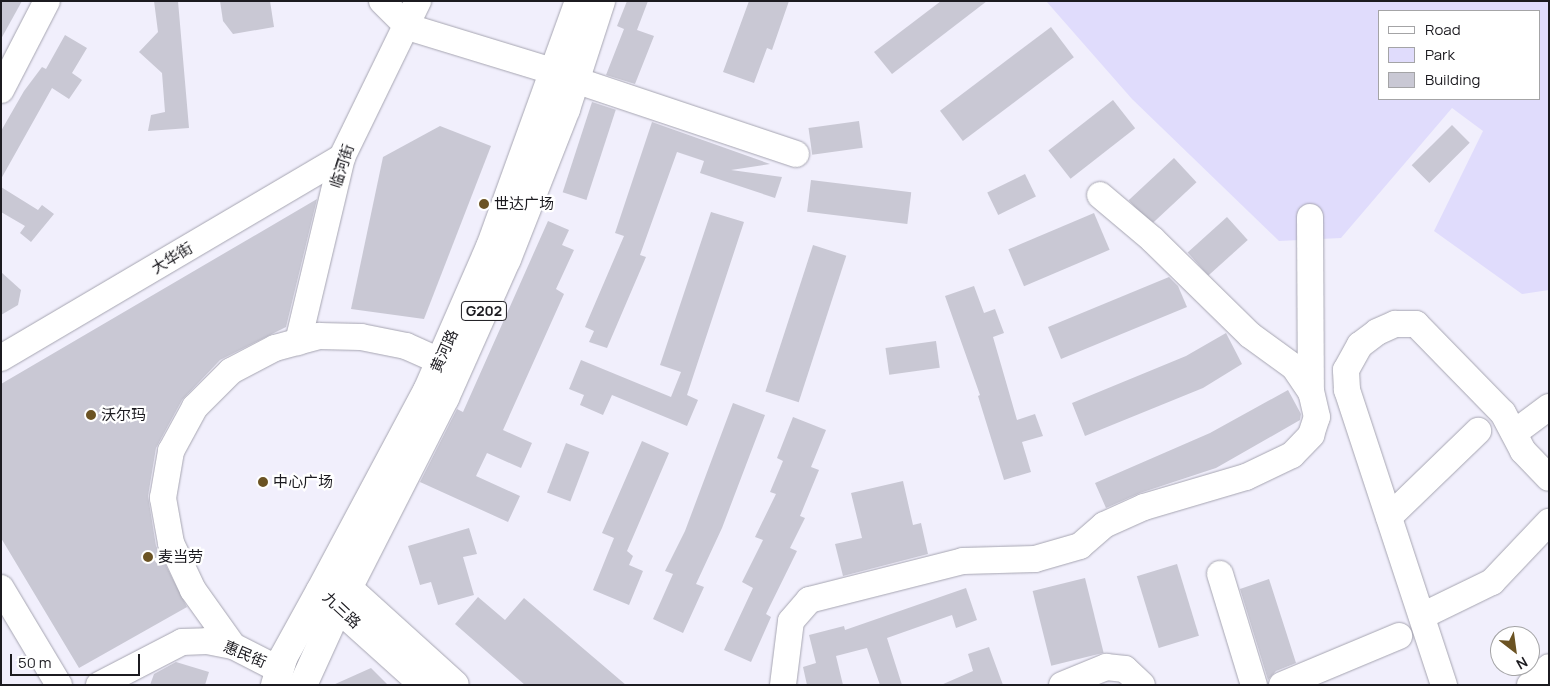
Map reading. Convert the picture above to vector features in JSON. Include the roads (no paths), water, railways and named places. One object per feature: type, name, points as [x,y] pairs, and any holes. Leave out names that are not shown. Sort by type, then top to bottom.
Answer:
[{"type":"main road","name":"黄河路","points":[[278,677],[335,596],[445,398],[499,277],[565,76],[579,1]]},
{"type":"main road","name":"黄河路","points":[[303,685],[307,669],[335,596],[565,76],[602,1]]},
{"type":"main road","name":"九三路","points":[[335,596],[424,685]]},
{"type":"main road","name":"九三路","points":[[335,596],[455,685]]},
{"type":"street","points":[[1,90],[47,1]]},
{"type":"street","points":[[382,1],[408,27],[565,76],[796,154]]},
{"type":"street","name":"临河街","points":[[298,342],[342,158],[408,27],[418,1]]},
{"type":"street","name":"大华街","points":[[1,358],[342,158]]},
{"type":"street","points":[[1100,195],[1152,239],[1250,335],[1294,368],[1311,392]]},
{"type":"street","points":[[783,685],[792,622],[809,600],[963,561],[1035,560],[1080,546],[1104,525],[1144,507],[1246,477],[1292,455],[1311,435],[1317,417],[1311,392],[1310,217]]},
{"type":"street","points":[[1444,685],[1347,390],[1346,370],[1360,345],[1376,332],[1394,324],[1416,324],[1503,413],[1523,451],[1549,478]]},
{"type":"street","points":[[233,646],[193,590],[171,542],[163,498],[171,451],[195,408],[231,371],[275,348],[318,336],[361,337],[406,346],[440,361]]},
{"type":"street","points":[[1311,364],[1346,370]]},
{"type":"street","points":[[1514,433],[1549,407]]},
{"type":"street","points":[[1389,517],[1478,431]]},
{"type":"street","points":[[1422,616],[1492,582],[1549,522]]},
{"type":"street","points":[[1220,574],[1254,685]]},
{"type":"street","points":[[1,588],[59,685]]},
{"type":"street","points":[[1282,685],[1399,636]]},
{"type":"street","name":"惠民街","points":[[99,685],[182,642],[208,641],[233,646],[278,677]]},
{"type":"street","points":[[1530,685],[1549,666]]},
{"type":"street","points":[[1062,685],[1106,667],[1125,669],[1142,685]]},
{"type":"place","name":"世达广场","points":[[484,204]]},
{"type":"place","name":"沃尔玛","points":[[91,415]]},
{"type":"place","name":"中心广场","points":[[263,482]]},
{"type":"place","name":"麦当劳","points":[[148,557]]}]
